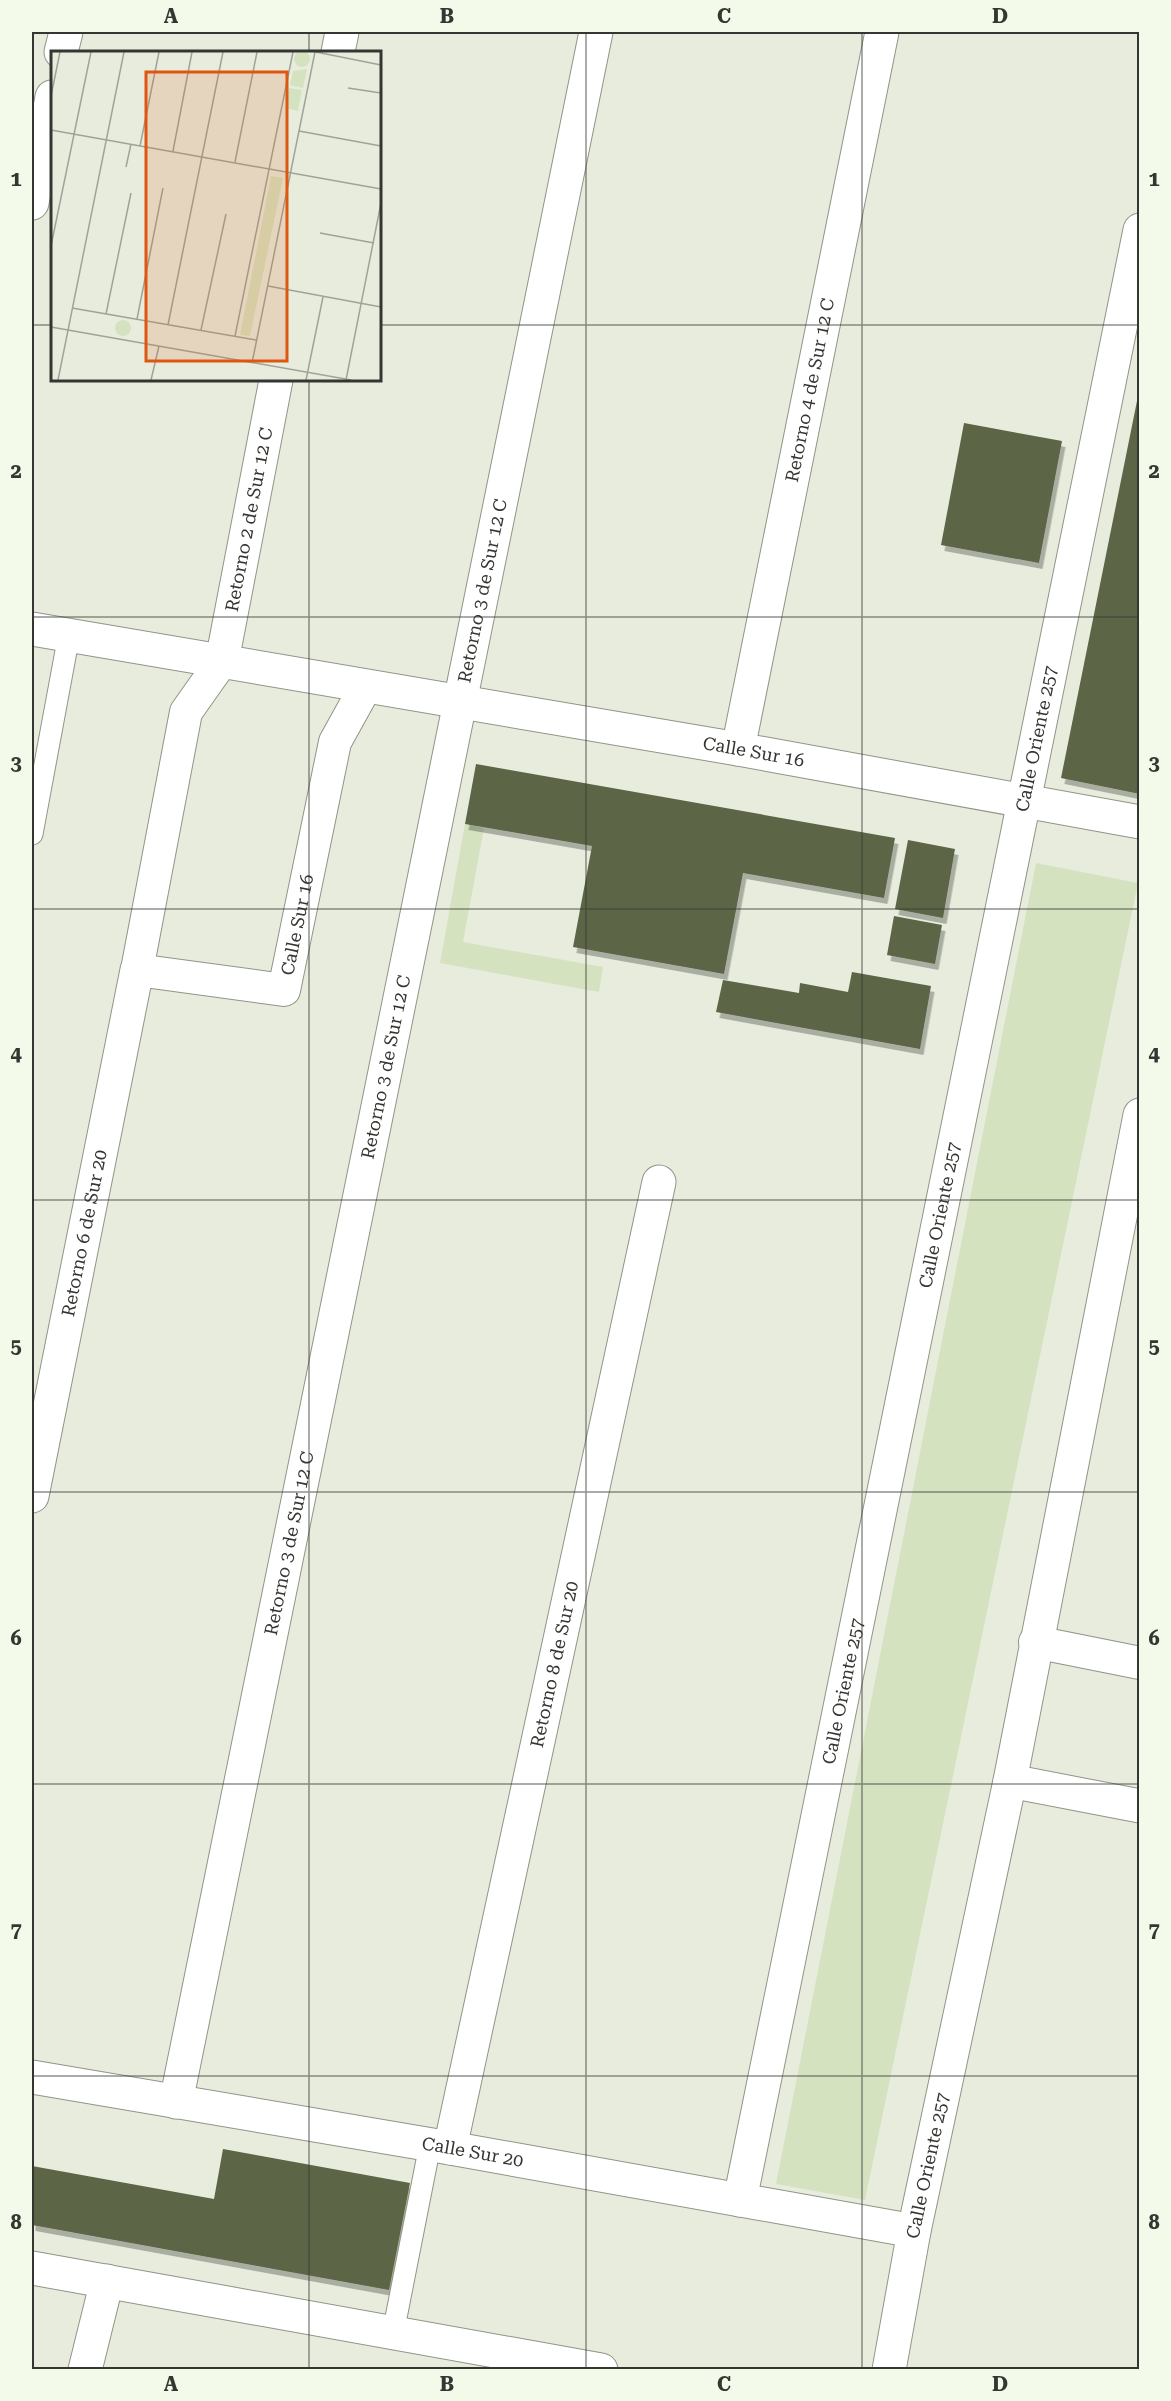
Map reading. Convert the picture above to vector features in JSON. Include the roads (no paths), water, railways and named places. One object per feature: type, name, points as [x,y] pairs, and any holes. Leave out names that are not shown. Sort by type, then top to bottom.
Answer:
[{"type":"street","points":[[62,51],[66,32]]},
{"type":"street","points":[[338,51],[342,32]]},
{"type":"street","name":"Retorno 3 de Sur 12 C","points":[[176,2102],[596,32]]},
{"type":"street","name":"Retorno 4 de Sur 12 C","points":[[738,749],[882,32]]},
{"type":"street","points":[[32,203],[51,102]]},
{"type":"street","name":"Calle Oriente 257","points":[[740,2200],[1022,801],[1140,230]]},
{"type":"street","name":"Retorno 2 de Sur 12 C","points":[[222,661],[276,381]]},
{"type":"street","name":"Calle Sur 16","points":[[32,629],[738,749],[1140,822]]},
{"type":"street","points":[[138,970],[186,712],[222,661]]},
{"type":"street","name":"Calle Sur 16","points":[[138,970],[284,990],[335,742],[366,686]]},
{"type":"street","name":"Retorno 6 de Sur 20","points":[[32,1496],[138,970]]},
{"type":"street","name":"Calle Oriente 257","points":[[889,2370],[914,2231],[1010,1781],[1035,1642],[1140,1114]]},
{"type":"street","name":"Retorno 8 de Sur 20","points":[[440,2146],[659,1182]]},
{"type":"street","points":[[1035,1642],[1140,1663]]},
{"type":"street","points":[[1010,1781],[1140,1806]]},
{"type":"street","name":"Calle Sur 20","points":[[32,2077],[440,2146],[914,2231]]},
{"type":"street","points":[[32,2268],[601,2370]]},
{"type":"street","points":[[85,2370],[107,2281]]},
{"type":"lane","points":[[32,834],[69,635]]},
{"type":"lane","points":[[393,2333],[440,2146]]}]
